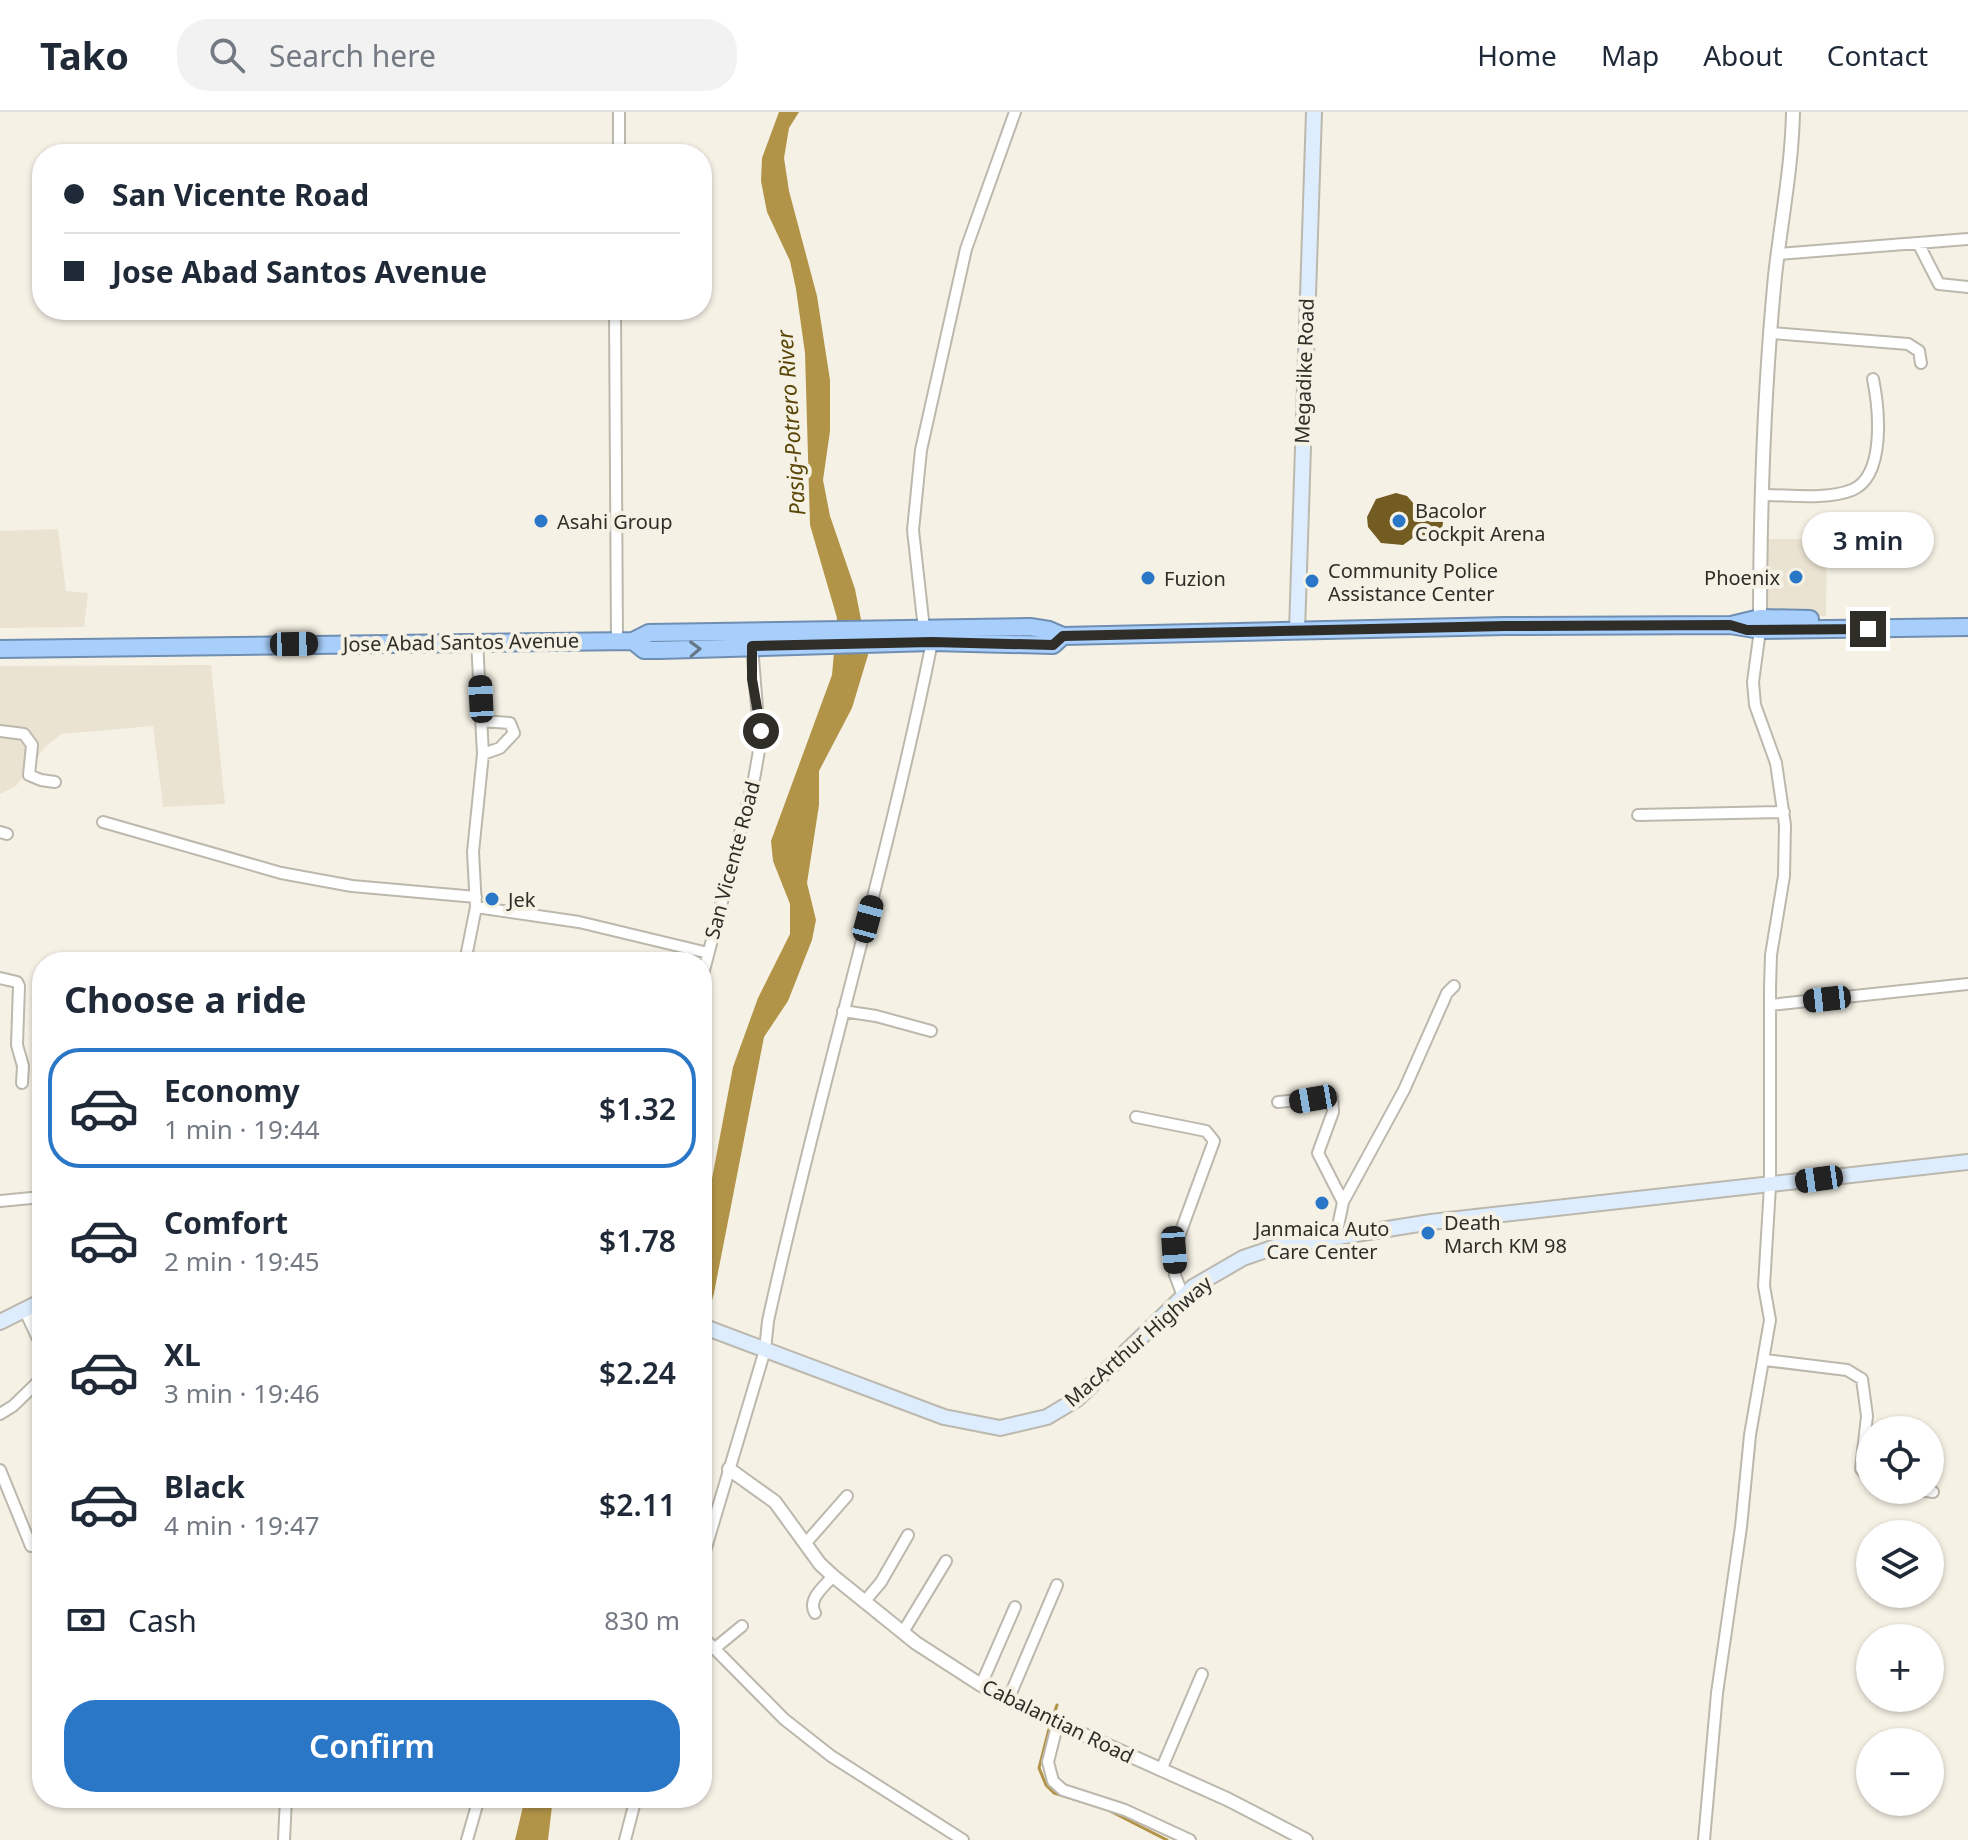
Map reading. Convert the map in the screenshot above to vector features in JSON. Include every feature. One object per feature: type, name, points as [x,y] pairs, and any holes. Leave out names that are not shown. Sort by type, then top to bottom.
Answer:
[{"type":"highway","name":"Jose Abad Santos Avenue","points":[[0,649],[625,641],[644,650],[757,641],[923,636],[1030,627],[1063,636],[1730,625],[1968,617]]},
{"type":"highway","name":"Jose Abad Santos Avenue","points":[[1760,624],[1968,627]]},
{"type":"main road","name":"Megadike Road","points":[[1297,631],[1314,112]]},
{"type":"main road","name":"MacArthur Highway","points":[[712,1330],[944,1417],[1000,1428],[1047,1417],[1077,1399],[1183,1296],[1216,1272],[1275,1247],[1431,1222],[1968,1162]]},
{"type":"main road","points":[[0,1322],[32,1305]]},
{"type":"street","points":[[619,112],[619,144]]},
{"type":"street","points":[[712,1527],[762,1349],[843,1011],[895,815],[923,636],[913,530],[921,450],[966,249],[1015,112]]},
{"type":"street","points":[[1704,1840],[1717,1693],[1741,1527],[1750,1435],[1770,1320],[1764,1286],[1770,1186],[1771,955],[1784,876],[1784,812],[1776,763],[1755,705],[1753,682],[1760,624],[1772,333],[1778,254],[1793,142],[1793,112]]},
{"type":"street","points":[[1778,254],[1968,239]]},
{"type":"street","points":[[1918,243],[1939,284],[1968,287]]},
{"type":"street","points":[[615,320],[625,641]]},
{"type":"street","points":[[1772,333],[1908,344],[1919,351],[1921,363]]},
{"type":"street","points":[[1763,495],[1834,494],[1849,491],[1861,483],[1873,465],[1878,405],[1873,379]]},
{"type":"street","points":[[467,952],[476,902],[473,852],[483,754],[477,641]]},
{"type":"street","name":"San Vicente Road","points":[[708,952],[754,779],[760,745],[757,641]]},
{"type":"street","points":[[482,721],[510,723],[514,733],[500,748],[483,754]]},
{"type":"street","points":[[0,731],[24,734],[32,745],[29,775],[55,782]]},
{"type":"street","points":[[1638,815],[1784,812]]},
{"type":"street","points":[[103,822],[281,873],[352,886],[476,902],[579,922],[704,952]]},
{"type":"street","points":[[0,978],[17,982],[19,986],[17,1045],[23,1066],[22,1083]]},
{"type":"street","points":[[1770,1005],[1968,984]]},
{"type":"street","points":[[1336,1236],[1343,1202],[1404,1090],[1447,993],[1454,986]]},
{"type":"street","points":[[843,1011],[876,1016],[931,1031]]},
{"type":"street","points":[[1278,1102],[1332,1097],[1333,1112],[1318,1153],[1343,1202]]},
{"type":"street","points":[[1136,1117],[1206,1131],[1214,1141],[1174,1250],[1175,1275],[1183,1296]]},
{"type":"street","points":[[0,1201],[32,1198]]},
{"type":"street","points":[[24,1309],[32,1326]]},
{"type":"street","points":[[1765,1360],[1847,1370],[1862,1379],[1867,1416]]},
{"type":"street","points":[[0,1414],[32,1388]]},
{"type":"street","name":"Cabalantian Road","points":[[729,1469],[775,1502],[833,1576],[903,1632],[981,1685],[1306,1840]]},
{"type":"street","points":[[0,1470],[31,1546]]},
{"type":"street","points":[[805,1544],[847,1496]]},
{"type":"street","points":[[865,1601],[881,1582],[908,1535]]},
{"type":"street","points":[[903,1632],[946,1561]]},
{"type":"street","points":[[815,1613],[813,1599],[833,1576]]},
{"type":"street","points":[[1008,1700],[1057,1585]]},
{"type":"street","points":[[981,1685],[1015,1607]]},
{"type":"street","points":[[742,1626],[714,1649],[784,1719],[831,1756],[963,1840]]},
{"type":"street","points":[[1161,1770],[1202,1674]]},
{"type":"street","points":[[1058,1722],[1048,1762],[1053,1781],[1063,1790],[1125,1810],[1190,1840]]},
{"type":"street","points":[[284,1840],[286,1808]]},
{"type":"street","points":[[467,1840],[476,1808]]},
{"type":"street","points":[[625,1840],[633,1808]]},
{"type":"shaded area","points":[[779,112],[799,112],[789,128],[784,158],[789,191],[817,296],[830,380],[830,431],[823,480],[830,516],[855,589],[868,655],[852,708],[819,771],[819,805],[807,883],[816,920],[812,940],[788,1001],[764,1037],[712,1300],[712,1179],[733,1067],[758,998],[790,934],[790,904],[773,861],[771,841],[832,675],[837,618],[810,525],[805,353],[796,289],[790,261],[767,212],[761,181],[762,158]]},
{"type":"shaded area","points":[[58,529],[66,591],[88,593],[84,627],[0,628],[0,531]]},
{"type":"shaded area","name":"Phoenix","points":[[1764,539],[1827,539],[1826,616],[1765,615]]},
{"type":"shaded area","points":[[211,665],[225,804],[163,807],[153,726],[61,734],[45,747],[16,786],[0,794],[0,666]]},
{"type":"shaded area","points":[[523,1808],[552,1808],[548,1840],[515,1840]]},
{"type":"building","name":"Bacolor Cockpit Arena","points":[[1396,493],[1407,496],[1414,504],[1419,520],[1443,522],[1442,530],[1433,529],[1433,536],[1417,535],[1403,545],[1381,543],[1368,527],[1367,517],[1376,499]]},
{"type":"waterway","points":[[1054,1714],[1057,1705]]},
{"type":"waterway","points":[[1050,1725],[1039,1768],[1046,1785],[1054,1793],[1106,1809],[1167,1840]]},
{"type":"place","name":"Asahi Group","points":[[541,521]]},
{"type":"place","name":"Bacolor Cockpit Arena","points":[[1399,521]]},
{"type":"place","name":"Phoenix","points":[[1796,577]]},
{"type":"place","name":"Fuzion","points":[[1148,578]]},
{"type":"place","name":"Community Police Assistance Center","points":[[1312,581]]},
{"type":"place","name":"Jek","points":[[492,899]]},
{"type":"place","name":"Janmaica Auto Care Center","points":[[1322,1203]]},
{"type":"place","name":"Death March KM 98","points":[[1428,1233]]},
{"type":"route","points":[[761,731],[752,679],[752,646],[932,642],[1053,645],[1063,636],[1505,626],[1730,625],[1747,630],[1868,629]]},
{"type":"water label","name":"Pasig-Potrero River","points":[[790,423]]}]
